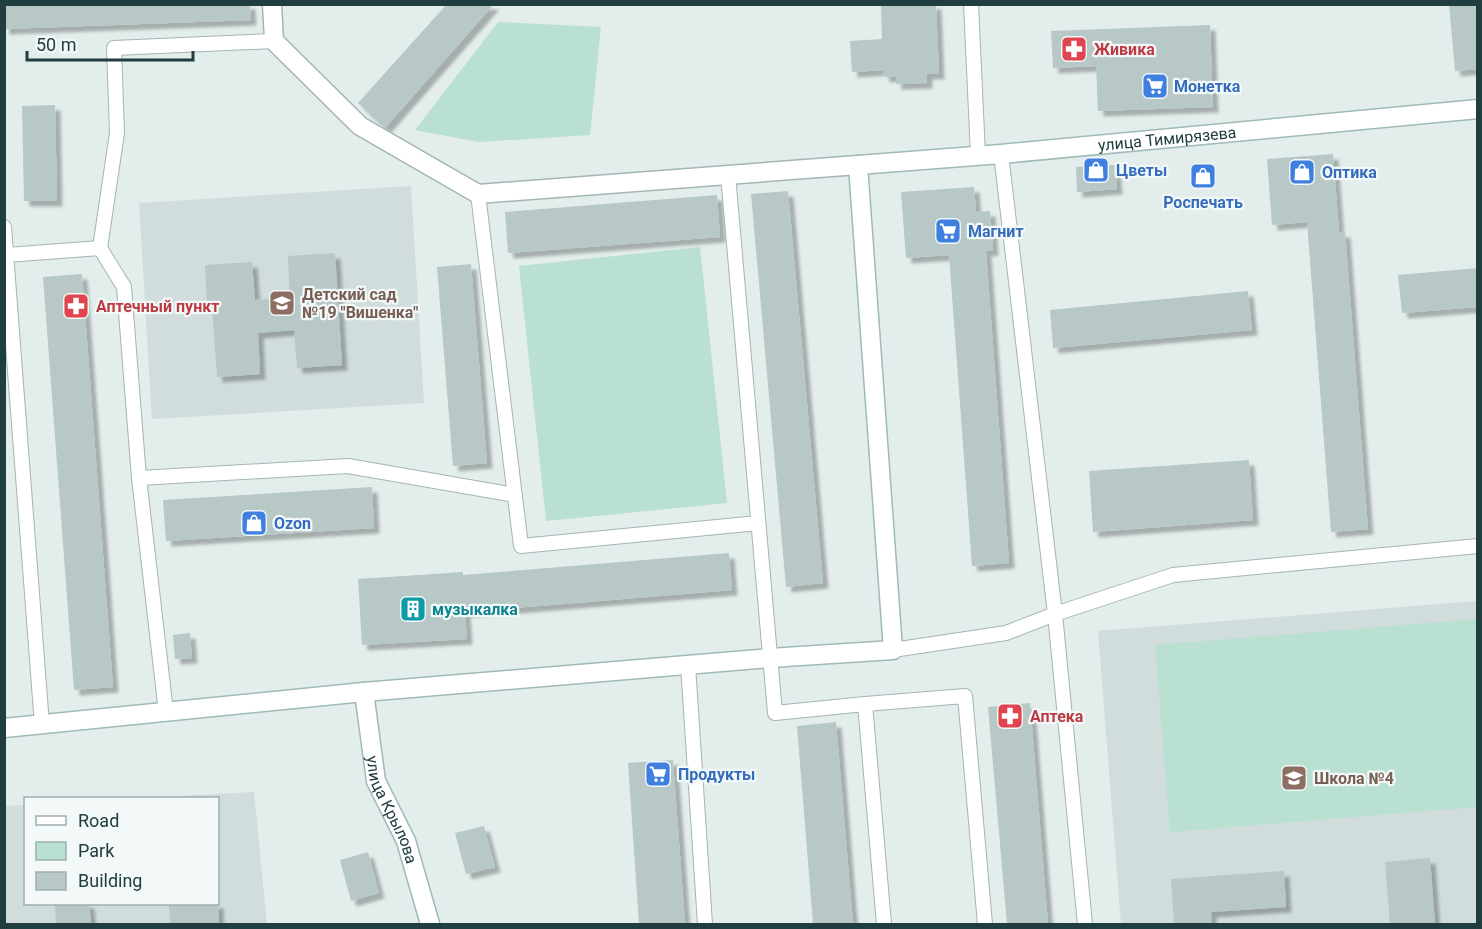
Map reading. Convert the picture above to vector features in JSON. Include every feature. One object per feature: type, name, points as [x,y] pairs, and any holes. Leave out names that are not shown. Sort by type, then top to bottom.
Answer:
[{"type":"street","points":[[272,4],[274,41],[360,126],[478,194]]},
{"type":"street","name":"улица Тимирязева","points":[[478,194],[1001,154],[1478,109]]},
{"type":"street","points":[[4,728],[364,692],[892,650],[858,165]]},
{"type":"street","name":"улица Крылова","points":[[364,692],[376,781],[406,841],[430,924]]},
{"type":"lane","points":[[971,4],[978,155]]},
{"type":"lane","points":[[166,712],[139,478],[124,287],[100,248],[117,133],[114,48],[274,41]]},
{"type":"lane","points":[[1001,154],[1055,614],[1085,924]]},
{"type":"lane","points":[[728,175],[775,713],[965,696],[985,924]]},
{"type":"lane","points":[[478,194],[521,546],[758,523]]},
{"type":"lane","points":[[4,226],[42,725]]},
{"type":"lane","points":[[7,255],[100,248]]},
{"type":"lane","points":[[139,478],[348,466],[515,495]]},
{"type":"lane","points":[[892,650],[1006,633],[1055,614],[1173,575],[1478,546]]},
{"type":"lane","points":[[688,665],[705,924]]},
{"type":"lane","points":[[865,704],[884,924]]},
{"type":"shaded area","name":"Детский сад №19 \"Вишенка\"","points":[[411,186],[424,403],[152,419],[139,203]]},
{"type":"shaded area","name":"Школа №4","points":[[1477,601],[1477,924],[1121,924],[1098,631]]},
{"type":"shaded area","points":[[254,792],[267,924],[5,924],[5,806],[24,805],[24,905],[219,905],[219,797],[161,797]]},
{"type":"green space","points":[[498,22],[601,27],[590,135],[478,142],[415,130]]},
{"type":"green space","points":[[700,247],[727,503],[546,521],[519,266]]},
{"type":"green space","points":[[1477,619],[1477,807],[1170,832],[1155,645]]},
{"type":"building","points":[[4,4],[250,4],[251,20],[4,29]]},
{"type":"building","points":[[447,4],[494,4],[385,128],[358,103]]},
{"type":"building","points":[[881,4],[936,4],[939,74],[927,74],[927,83],[896,84],[896,76],[884,77],[883,70],[852,72],[850,41],[882,39]]},
{"type":"building","points":[[1449,4],[1478,4],[1478,69],[1455,71]]},
{"type":"building","name":"Монетка","points":[[1210,25],[1213,107],[1098,111],[1096,66],[1053,68],[1051,31]]},
{"type":"building","points":[[55,105],[57,201],[24,201],[22,106]]},
{"type":"building","points":[[1333,154],[1339,232],[1345,232],[1368,529],[1331,532],[1307,222],[1272,225],[1267,159]]},
{"type":"building","points":[[1115,165],[1117,189],[1077,192],[1076,167]]},
{"type":"building","points":[[974,187],[976,212],[990,211],[993,250],[986,251],[1009,563],[972,566],[949,255],[906,258],[901,192]]},
{"type":"building","points":[[788,191],[823,583],[786,587],[751,194]]},
{"type":"building","points":[[717,195],[720,237],[508,253],[505,212]]},
{"type":"building","points":[[335,253],[342,365],[297,368],[294,330],[258,333],[260,374],[217,377],[212,307],[207,307],[205,265],[252,262],[255,300],[290,298],[288,256]]},
{"type":"building","points":[[471,264],[487,463],[453,466],[437,267]]},
{"type":"building","points":[[1478,268],[1478,307],[1402,313],[1398,275]]},
{"type":"building","points":[[82,274],[113,687],[74,690],[43,277]]},
{"type":"building","points":[[1248,291],[1252,330],[1053,348],[1050,310]]},
{"type":"building","points":[[1249,460],[1253,520],[1093,532],[1089,471]]},
{"type":"building","points":[[372,487],[374,528],[166,541],[163,500]]},
{"type":"building","points":[[729,553],[732,590],[465,612],[467,639],[362,645],[358,579],[463,572],[463,575]]},
{"type":"building","points":[[190,633],[192,658],[175,659],[173,635]]},
{"type":"building","points":[[1030,703],[1048,924],[1007,924],[988,707]]},
{"type":"building","points":[[836,722],[853,924],[813,924],[797,726]]},
{"type":"building","points":[[673,760],[685,924],[639,924],[628,763]]},
{"type":"building","points":[[484,826],[495,867],[466,874],[455,833]]},
{"type":"building","points":[[368,852],[379,893],[351,901],[340,860]]},
{"type":"building","points":[[1430,858],[1435,924],[1390,924],[1385,862]]},
{"type":"building","points":[[1284,871],[1286,907],[1211,912],[1212,924],[1174,924],[1171,879]]},
{"type":"building","points":[[55,905],[89,905],[91,924],[56,924]]},
{"type":"building","points":[[169,905],[218,905],[219,924],[170,924]]},
{"type":"place","name":"Живика","points":[[1074,49]]},
{"type":"place","name":"Монетка","points":[[1155,86]]},
{"type":"place","name":"Цветы","points":[[1096,170]]},
{"type":"place","name":"Оптика","points":[[1302,172]]},
{"type":"place","name":"Роспечать","points":[[1203,176]]},
{"type":"place","name":"Магнит","points":[[948,231]]},
{"type":"place","name":"Детский сад №19 \"Вишенка\"","points":[[282,303]]},
{"type":"place","name":"Аптечный пункт","points":[[76,306]]},
{"type":"place","name":"Ozon","points":[[254,523]]},
{"type":"place","name":"музыкалка","points":[[413,609]]},
{"type":"place","name":"Аптека","points":[[1010,716]]},
{"type":"place","name":"Продукты","points":[[658,774]]},
{"type":"place","name":"Школа №4","points":[[1294,778]]}]
